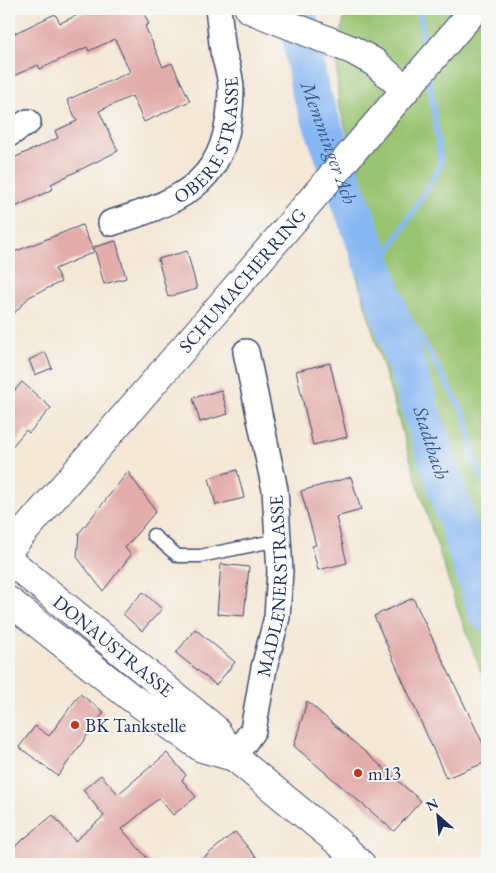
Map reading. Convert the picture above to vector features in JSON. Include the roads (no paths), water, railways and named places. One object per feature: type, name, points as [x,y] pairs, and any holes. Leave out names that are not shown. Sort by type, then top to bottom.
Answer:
[{"type":"street","name":"OBERE STRASSE","points":[[111,223],[158,209],[191,190],[216,163],[226,141],[231,87],[218,9]]},
{"type":"street","points":[[249,9],[311,33],[412,81]]},
{"type":"street","name":"SCHUMACHERRING","points":[[9,549],[208,320],[470,13]]},
{"type":"street","name":"MADLENERSTRASSE","points":[[234,757],[253,730],[264,668],[277,617],[280,570],[275,490],[246,352]]},
{"type":"street","name":"DONAUSTRASSE","points":[[9,560],[214,728],[234,757],[338,842],[360,864]]},
{"type":"street","name":"DONAUSTRASSE","points":[[9,602],[129,696],[202,748],[234,757]]},
{"type":"lane","points":[[153,536],[178,556],[200,556],[278,540]]},
{"type":"waterway","name":"Stadtbach","points":[[297,9],[309,87],[376,272],[487,613]]},
{"type":"waterway","points":[[419,9],[426,53]]},
{"type":"waterway","points":[[376,272],[441,165],[429,75]]},
{"type":"waterway","points":[[387,306],[411,321],[466,417],[474,460],[487,486]]},
{"type":"place","name":"BK Tankstelle","points":[[75,725]]},
{"type":"place","name":"m13","points":[[358,773]]},
{"type":"water label","name":"Memminger Ach","points":[[331,142]]}]
